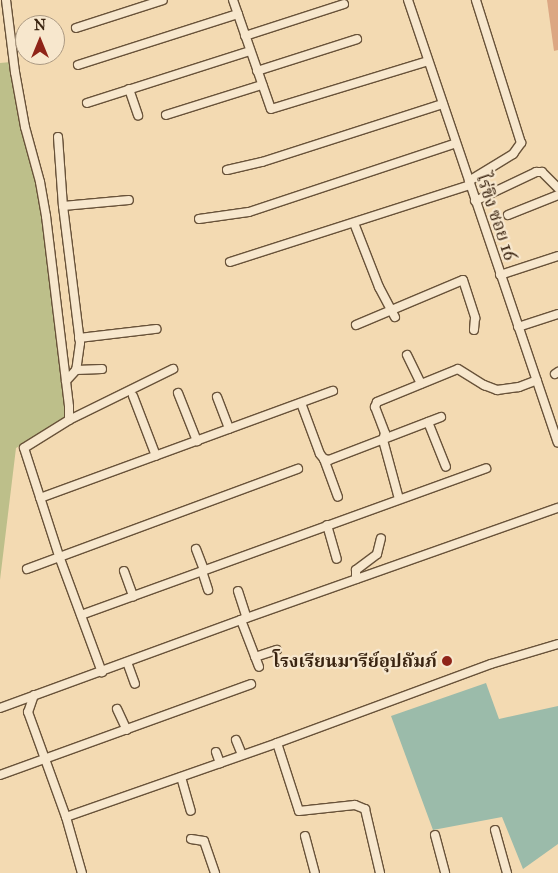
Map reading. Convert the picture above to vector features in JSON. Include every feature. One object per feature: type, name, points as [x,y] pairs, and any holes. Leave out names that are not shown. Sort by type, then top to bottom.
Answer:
[{"type":"street","points":[[6,0],[24,127],[40,182],[46,216],[69,420]]},
{"type":"street","points":[[76,28],[163,0]]},
{"type":"street","points":[[233,0],[269,107],[275,109],[428,60]]},
{"type":"street","name":"ไร่ขิง ซอย 16","points":[[408,0],[558,442]]},
{"type":"street","points":[[230,262],[354,223],[469,183],[513,154],[521,143],[476,0]]},
{"type":"street","points":[[245,36],[344,4]]},
{"type":"street","points":[[78,65],[238,14]]},
{"type":"street","points":[[0,28],[9,27]]},
{"type":"street","points":[[257,71],[358,39]]},
{"type":"street","points":[[87,103],[250,50]]},
{"type":"street","points":[[166,115],[262,85]]},
{"type":"street","points":[[129,89],[138,115]]},
{"type":"street","points":[[227,170],[262,162],[443,104]]},
{"type":"street","points":[[58,138],[63,206],[79,338],[79,358],[76,370],[66,381]]},
{"type":"street","points":[[198,219],[249,212],[456,144]]},
{"type":"street","points":[[476,201],[536,172],[542,172],[558,188]]},
{"type":"street","points":[[508,215],[558,195]]},
{"type":"street","points":[[63,206],[129,200]]},
{"type":"street","points":[[354,223],[392,313]]},
{"type":"street","points":[[500,275],[558,256]]},
{"type":"street","points":[[356,325],[392,313],[463,280],[475,318],[474,330]]},
{"type":"street","points":[[518,327],[558,314]]},
{"type":"street","points":[[79,338],[156,329]]},
{"type":"street","points":[[407,355],[421,384]]},
{"type":"street","points":[[76,370],[102,368]]},
{"type":"street","points":[[102,672],[59,556],[24,448],[69,420],[173,369]]},
{"type":"street","points":[[399,499],[382,440],[385,433],[374,404],[460,369],[484,385],[497,390],[519,387],[536,380]]},
{"type":"street","points":[[40,498],[333,391]]},
{"type":"street","points":[[178,393],[197,441]]},
{"type":"street","points":[[133,396],[156,456]]},
{"type":"street","points":[[217,396],[229,429]]},
{"type":"street","points":[[300,403],[338,498]]},
{"type":"street","points":[[324,459],[329,460],[441,417]]},
{"type":"street","points":[[428,422],[446,467]]},
{"type":"street","points":[[80,615],[486,468]]},
{"type":"street","points":[[27,569],[298,469]]},
{"type":"street","points":[[0,708],[558,508]]},
{"type":"street","points":[[327,525],[337,559]]},
{"type":"street","points":[[356,579],[356,570],[377,554],[381,538]]},
{"type":"street","points":[[196,549],[208,590]]},
{"type":"street","points":[[124,571],[133,596]]},
{"type":"street","points":[[238,591],[244,619],[259,667]]},
{"type":"street","points":[[66,817],[277,743],[490,664],[558,644]]},
{"type":"street","points":[[256,657],[277,650]]},
{"type":"street","points":[[126,662],[135,684]]},
{"type":"street","points":[[0,775],[251,684]]},
{"type":"street","points":[[34,695],[28,712],[66,817],[82,873]]},
{"type":"street","points":[[118,709],[127,730]]},
{"type":"street","points":[[236,740],[242,755]]},
{"type":"street","points":[[277,743],[299,811],[355,805],[365,809],[380,873]]},
{"type":"street","points":[[216,752],[220,763]]},
{"type":"street","points":[[181,777],[191,811]]},
{"type":"street","points":[[495,830],[507,873]]},
{"type":"street","points":[[435,835],[445,873]]},
{"type":"street","points":[[306,836],[315,873]]},
{"type":"street","points":[[191,839],[204,841],[215,873]]},
{"type":"green space","points":[[11,62],[42,199],[68,411],[65,421],[16,448],[0,580],[0,63]]},
{"type":"shaded area","points":[[486,683],[499,719],[558,706],[558,844],[523,869],[502,817],[433,830],[391,716]]},
{"type":"building","points":[[547,0],[558,0],[558,50],[554,51]]},
{"type":"place","name":"โรงเรียนมารีย์อุปถัมภ์","points":[[447,661]]}]
